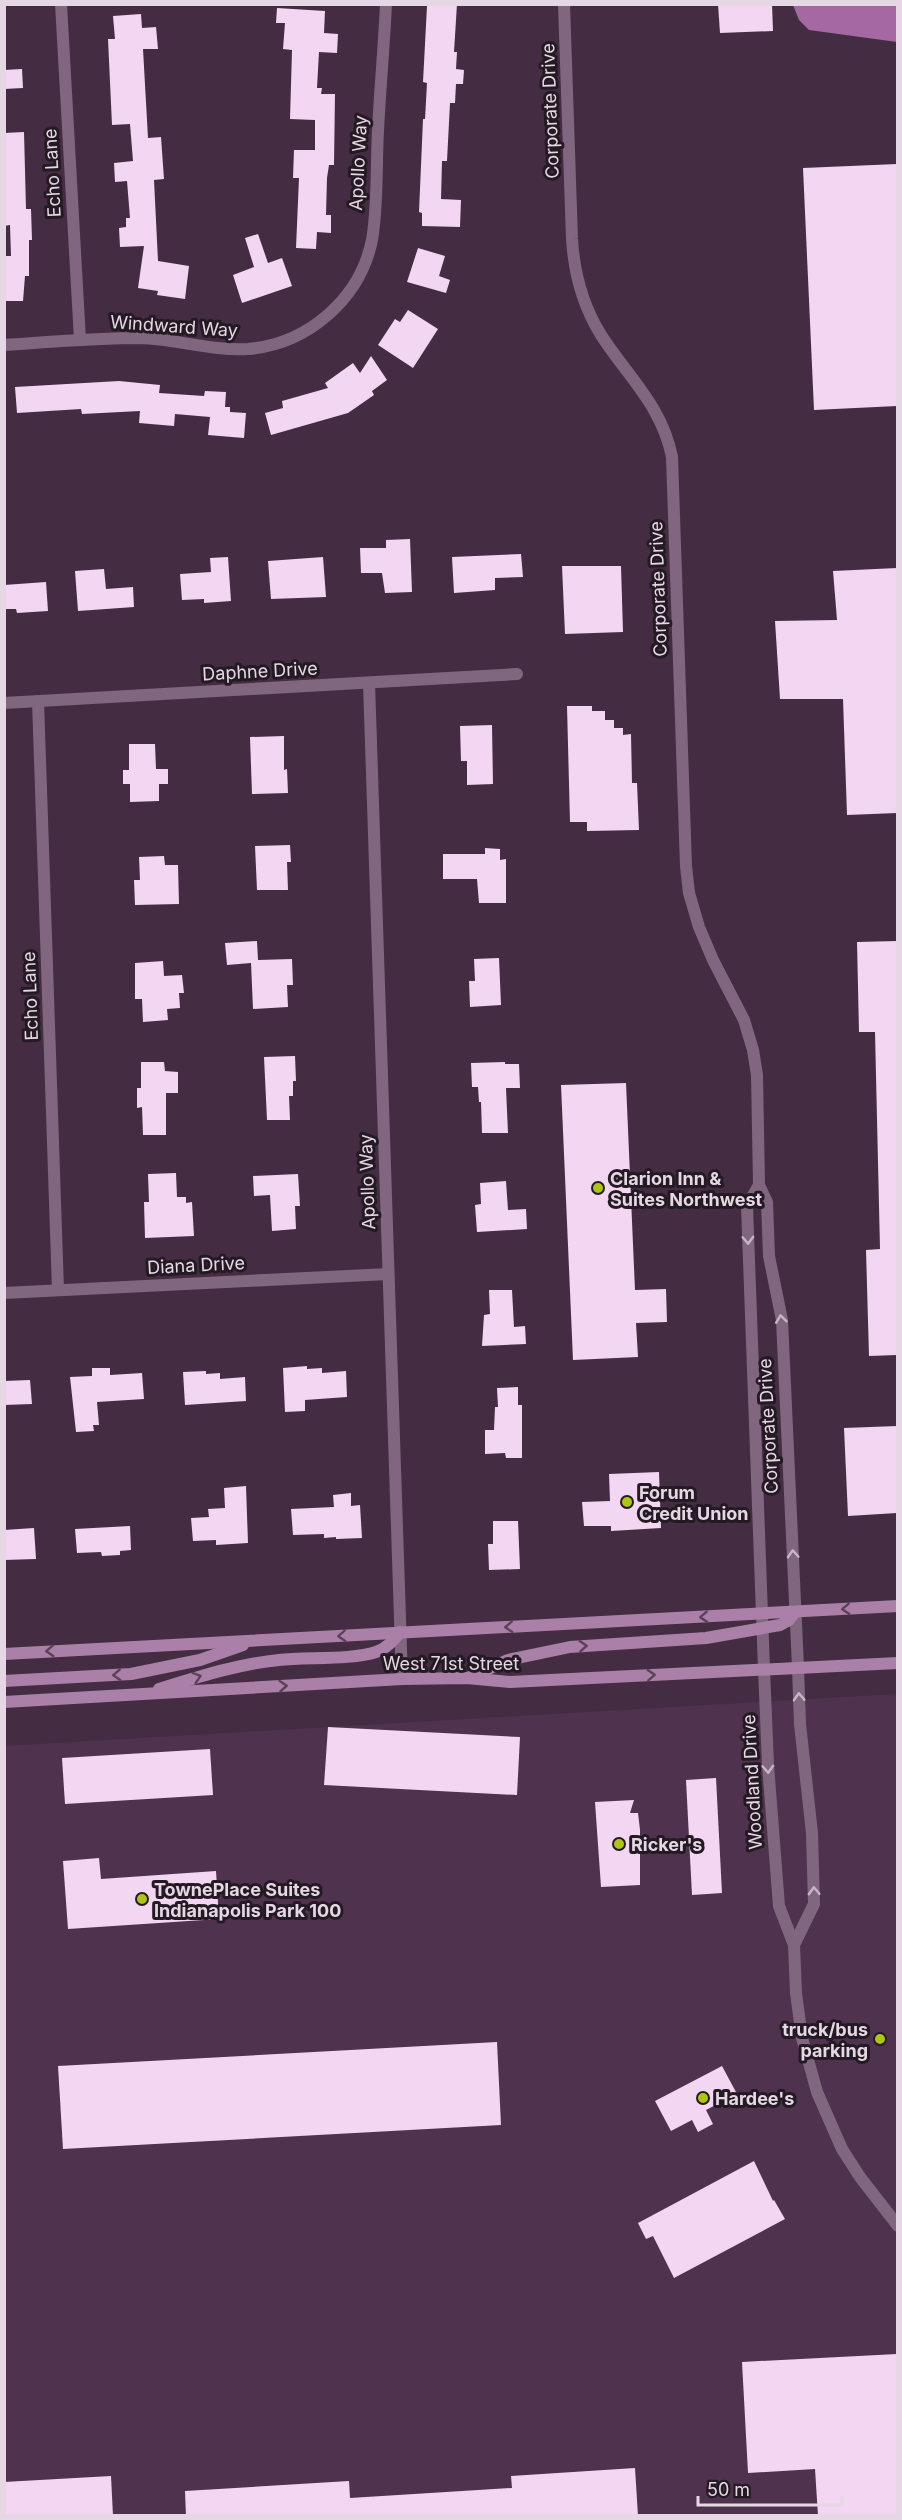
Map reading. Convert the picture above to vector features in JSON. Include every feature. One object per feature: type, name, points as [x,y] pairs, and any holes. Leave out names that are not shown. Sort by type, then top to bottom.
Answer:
[{"type":"main road","name":"West 71st Street","points":[[4,1654],[897,1606]]},
{"type":"main road","points":[[467,1678],[508,1660],[570,1647],[706,1638],[780,1625],[789,1620],[795,1612]]},
{"type":"main road","points":[[141,1695],[205,1674],[244,1666],[279,1660],[373,1653],[390,1645],[400,1632]]},
{"type":"main road","points":[[4,1681],[131,1674],[158,1670],[200,1660],[255,1641]]},
{"type":"main road","name":"West 71st Street","points":[[4,1702],[402,1679],[467,1678],[510,1682],[897,1663]]},
{"type":"street","name":"Echo Lane","points":[[61,4],[80,340]]},
{"type":"street","name":"Apollo Way","points":[[332,312],[355,284],[372,240],[386,4]]},
{"type":"street","name":"Corporate Drive","points":[[564,4],[572,239],[577,275],[588,310],[601,335],[656,410],[668,436],[672,457],[686,866],[689,893],[699,927],[712,960],[744,1020],[753,1050],[758,1098],[759,1185],[767,1202],[769,1256],[782,1320],[798,1667]]},
{"type":"street","name":"Windward Way","points":[[4,345],[140,338],[231,349],[250,349],[277,344],[294,337],[318,324],[332,312]]},
{"type":"street","name":"Daphne Drive","points":[[4,703],[517,674]]},
{"type":"street","name":"Apollo Way","points":[[369,684],[402,1679]]},
{"type":"street","name":"Echo Lane","points":[[38,701],[58,1290]]},
{"type":"street","name":"Corporate Drive","points":[[759,1185],[747,1206],[763,1614]]},
{"type":"street","name":"Diana Drive","points":[[4,1293],[388,1274]]},
{"type":"street","name":"Woodland Drive","points":[[763,1614],[769,1776],[779,1906],[794,1945],[796,1992],[801,2029],[811,2074],[846,2156],[897,2226]]},
{"type":"street","name":"Woodland Drive","points":[[794,1945],[814,1904],[812,1833],[800,1724],[798,1667]]},
{"type":"shaded area","points":[[793,5],[897,5],[897,42],[809,30],[799,20]]},
{"type":"shaded area","points":[[897,1694],[897,2515],[5,2516],[5,1746]]},
{"type":"building","points":[[457,4],[454,52],[457,52],[456,69],[464,70],[463,84],[456,84],[455,103],[450,103],[447,161],[442,161],[441,199],[461,200],[460,227],[422,226],[422,213],[419,212],[427,83],[423,82],[427,6]]},
{"type":"building","points":[[718,4],[772,4],[773,31],[720,33]]},
{"type":"building","points":[[277,8],[325,11],[324,33],[338,34],[337,53],[319,52],[317,88],[322,88],[321,94],[335,94],[334,165],[329,165],[327,178],[326,215],[331,215],[331,233],[317,232],[316,249],[296,248],[299,178],[293,178],[294,150],[315,150],[315,120],[290,119],[292,50],[283,49],[285,23],[276,23]]},
{"type":"building","points":[[141,14],[142,28],[156,27],[158,49],[143,49],[148,138],[161,137],[164,179],[154,180],[158,261],[189,266],[185,299],[157,295],[158,291],[138,288],[144,246],[120,247],[119,228],[126,227],[126,218],[130,218],[127,181],[115,182],[114,163],[133,161],[130,124],[112,125],[108,39],[115,39],[113,16]]},
{"type":"building","points":[[22,69],[23,88],[4,89],[4,70]]},
{"type":"building","points":[[24,132],[26,209],[31,209],[32,240],[29,240],[29,276],[25,276],[23,301],[4,301],[4,256],[11,256],[10,225],[4,226],[4,133]]},
{"type":"building","points":[[897,164],[897,406],[814,410],[803,168]]},
{"type":"building","points":[[258,234],[268,263],[282,258],[292,286],[242,303],[233,275],[254,267],[245,238]]},
{"type":"building","points":[[418,248],[445,256],[439,276],[450,280],[446,293],[407,282]]},
{"type":"building","points":[[408,310],[438,329],[413,368],[378,345],[395,319],[400,322]]},
{"type":"building","points":[[371,356],[387,380],[372,391],[374,395],[348,413],[271,435],[265,413],[283,408],[282,401],[328,388],[325,383],[353,363],[360,373]]},
{"type":"building","points":[[119,381],[160,385],[159,393],[204,396],[205,391],[226,392],[225,407],[230,407],[230,412],[246,413],[244,438],[208,435],[210,417],[175,414],[174,426],[139,423],[140,411],[82,414],[81,409],[17,413],[15,387]]},
{"type":"building","points":[[410,539],[412,592],[385,593],[382,573],[361,573],[360,548],[386,548],[386,540]]},
{"type":"building","points":[[521,554],[523,577],[495,578],[495,590],[454,593],[452,557]]},
{"type":"building","points":[[228,557],[231,601],[204,603],[204,599],[182,600],[180,574],[211,572],[210,558]]},
{"type":"building","points":[[323,557],[326,597],[271,599],[268,561]]},
{"type":"building","points":[[562,566],[621,566],[623,632],[565,634]]},
{"type":"building","points":[[897,568],[897,813],[847,815],[843,699],[780,699],[775,621],[837,620],[833,571]]},
{"type":"building","points":[[104,569],[106,589],[133,587],[134,607],[78,611],[75,571]]},
{"type":"building","points":[[46,582],[48,611],[17,613],[16,609],[4,609],[4,585]]},
{"type":"building","points":[[567,706],[592,706],[592,711],[605,711],[605,720],[614,720],[614,728],[623,728],[623,735],[631,734],[632,783],[637,783],[639,830],[587,831],[587,822],[570,822]]},
{"type":"building","points":[[492,725],[493,784],[467,785],[467,761],[461,761],[460,726]]},
{"type":"building","points":[[284,736],[284,770],[287,769],[288,793],[252,794],[250,737]]},
{"type":"building","points":[[129,744],[155,744],[156,769],[168,769],[168,784],[159,784],[159,801],[130,802],[130,784],[123,784],[123,770],[129,770]]},
{"type":"building","points":[[290,845],[291,862],[287,862],[288,890],[257,890],[255,846]]},
{"type":"building","points":[[485,848],[500,849],[500,860],[506,859],[506,903],[479,903],[477,879],[443,879],[443,854],[485,854]]},
{"type":"building","points":[[164,856],[165,865],[178,865],[179,904],[135,905],[134,880],[140,880],[139,857]]},
{"type":"building","points":[[257,941],[258,960],[292,959],[293,985],[287,985],[288,1007],[253,1009],[251,963],[227,965],[225,943]]},
{"type":"building","points":[[897,941],[897,1355],[869,1356],[866,1250],[880,1249],[875,1032],[859,1032],[857,942]]},
{"type":"building","points":[[499,958],[501,1005],[470,1007],[469,981],[475,981],[474,959]]},
{"type":"building","points":[[163,961],[164,976],[182,975],[184,993],[179,993],[180,1008],[167,1009],[168,1020],[143,1022],[142,999],[135,999],[135,963]]},
{"type":"building","points":[[295,1056],[296,1081],[293,1081],[293,1096],[289,1096],[290,1120],[267,1120],[264,1057]]},
{"type":"building","points":[[141,1062],[164,1062],[165,1071],[178,1072],[178,1093],[166,1093],[166,1135],[143,1135],[142,1107],[137,1108],[137,1088],[141,1088]]},
{"type":"building","points":[[505,1062],[505,1064],[519,1064],[520,1088],[506,1088],[508,1133],[482,1133],[481,1102],[479,1102],[478,1087],[472,1087],[471,1063]]},
{"type":"building","name":"Clarion Inn & Suites Northwest","points":[[626,1083],[635,1290],[666,1289],[667,1322],[636,1323],[638,1357],[573,1360],[561,1085]]},
{"type":"building","points":[[176,1173],[177,1197],[186,1197],[186,1203],[192,1202],[194,1236],[145,1238],[144,1202],[149,1202],[148,1174]]},
{"type":"building","points":[[298,1174],[300,1206],[295,1206],[296,1229],[272,1231],[270,1195],[254,1196],[253,1176]]},
{"type":"building","points":[[506,1181],[508,1210],[526,1209],[527,1229],[477,1232],[475,1205],[481,1204],[480,1183]]},
{"type":"building","points":[[489,1290],[512,1290],[514,1327],[525,1326],[526,1344],[482,1346],[484,1315],[490,1314]]},
{"type":"building","points":[[307,1366],[307,1369],[322,1368],[322,1373],[346,1371],[347,1397],[305,1400],[305,1411],[285,1412],[283,1368]]},
{"type":"building","points":[[92,1368],[110,1368],[110,1375],[142,1373],[144,1399],[97,1402],[99,1425],[93,1425],[94,1431],[76,1432],[70,1377],[92,1376]]},
{"type":"building","points":[[206,1371],[206,1374],[220,1373],[220,1379],[245,1377],[246,1401],[185,1405],[183,1372]]},
{"type":"building","points":[[30,1380],[32,1404],[4,1405],[4,1381]]},
{"type":"building","points":[[518,1387],[518,1405],[522,1405],[522,1458],[506,1458],[505,1453],[485,1454],[485,1430],[494,1430],[495,1407],[498,1407],[497,1388]]},
{"type":"building","points":[[897,1426],[897,1513],[848,1516],[844,1428]]},
{"type":"building","name":"Forum Credit Union","points":[[659,1472],[661,1528],[611,1531],[611,1526],[584,1526],[582,1502],[610,1501],[609,1474]]},
{"type":"building","points":[[246,1486],[248,1543],[216,1545],[216,1540],[193,1541],[191,1518],[209,1517],[208,1509],[225,1508],[224,1488]]},
{"type":"building","points":[[351,1493],[351,1506],[360,1505],[362,1538],[324,1538],[324,1534],[293,1535],[291,1509],[334,1507],[333,1495]]},
{"type":"building","points":[[493,1521],[518,1521],[520,1569],[489,1570],[488,1544],[493,1544]]},
{"type":"building","points":[[130,1526],[131,1550],[120,1551],[120,1555],[102,1556],[101,1552],[77,1553],[75,1529]]},
{"type":"building","points":[[34,1528],[36,1559],[4,1560],[4,1530]]},
{"type":"building","points":[[328,1727],[520,1737],[517,1795],[324,1785]]},
{"type":"building","points":[[210,1749],[213,1795],[65,1804],[62,1758]]},
{"type":"building","points":[[716,1778],[722,1893],[692,1895],[686,1780]]},
{"type":"building","name":"Ricker's","points":[[634,1800],[630,1813],[638,1813],[640,1885],[601,1887],[595,1802]]},
{"type":"building","name":"TownePlace Suites Indianapolis Park 100","points":[[99,1858],[101,1879],[216,1871],[219,1919],[68,1929],[63,1861]]},
{"type":"building","points":[[497,2042],[501,2125],[63,2149],[58,2066]]},
{"type":"building","points":[[722,2066],[737,2094],[706,2110],[713,2124],[698,2132],[692,2120],[671,2131],[655,2101]]},
{"type":"building","points":[[754,2161],[773,2201],[785,2219],[674,2278],[653,2236],[646,2239],[638,2223]]},
{"type":"building","points":[[897,2354],[897,2516],[818,2516],[815,2469],[748,2473],[742,2362]]},
{"type":"building","points":[[635,2468],[638,2516],[186,2516],[185,2491],[349,2481],[350,2498],[512,2488],[511,2476]]},
{"type":"building","points":[[111,2476],[113,2516],[4,2516],[4,2482]]},
{"type":"place","name":"Clarion Inn & Suites Northwest","points":[[598,1188]]},
{"type":"place","name":"Forum Credit Union","points":[[627,1502]]},
{"type":"place","name":"Ricker's","points":[[619,1844]]},
{"type":"place","name":"TownePlace Suites Indianapolis Park 100","points":[[142,1899]]},
{"type":"place","name":"truck/bus parking","points":[[880,2039]]},
{"type":"place","name":"Hardee's","points":[[703,2098]]}]
